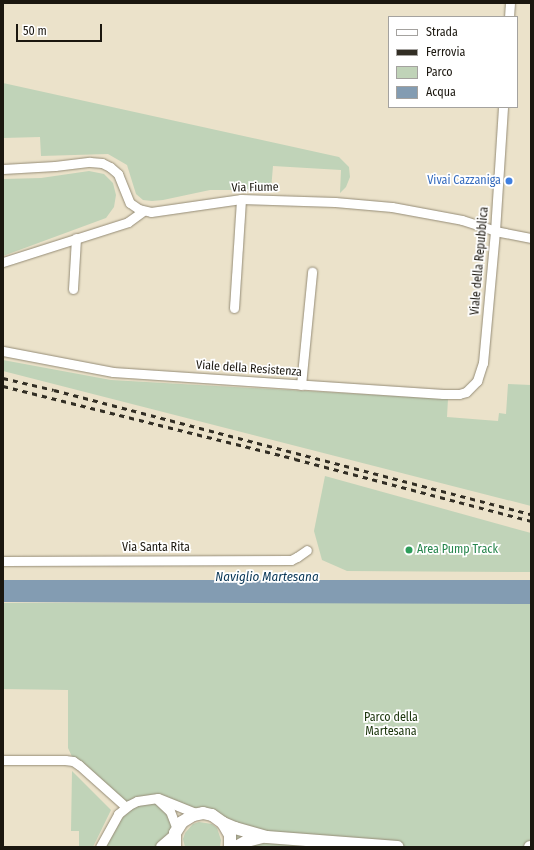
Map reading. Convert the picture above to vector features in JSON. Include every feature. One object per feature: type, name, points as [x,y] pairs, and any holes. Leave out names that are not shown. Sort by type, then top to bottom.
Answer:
[{"type":"street","points":[[509,16],[510,3]]},
{"type":"street","name":"Viale della Repubblica","points":[[482,370],[495,231],[503,108]]},
{"type":"street","points":[[3,169],[90,162],[102,163],[110,167],[118,174],[130,203],[143,211],[128,222],[3,262]]},
{"type":"street","points":[[234,308],[241,199]]},
{"type":"street","name":"Via Fiume","points":[[143,211],[160,212],[212,202],[241,199],[335,202],[392,207],[467,220],[495,231],[531,238]]},
{"type":"street","points":[[73,288],[76,238]]},
{"type":"street","points":[[301,385],[312,272]]},
{"type":"street","name":"Viale della Resistenza","points":[[3,351],[113,372],[459,394],[469,390],[475,384],[482,370]]},
{"type":"street","name":"Via Santa Rita","points":[[3,561],[289,560],[296,558],[307,550]]},
{"type":"street","points":[[3,760],[73,761],[80,765],[126,807]]},
{"type":"street","points":[[155,798],[167,808],[175,820],[175,838]]},
{"type":"street","points":[[100,847],[115,818],[126,807],[138,801],[155,798],[168,801],[198,814],[212,815],[223,823],[235,828],[267,837],[398,847]]},
{"type":"street","points":[[162,847],[175,838],[186,819],[198,814]]},
{"type":"street","points":[[223,823],[230,835],[230,847]]},
{"type":"street","points":[[236,847],[247,841],[267,837]]},
{"type":"green space","points":[[3,83],[339,157],[349,167],[350,177],[346,187],[340,193],[341,170],[273,166],[271,190],[210,190],[163,200],[143,200],[136,194],[127,165],[108,154],[41,156],[40,137],[3,138]]},
{"type":"green space","points":[[89,171],[104,174],[113,183],[116,195],[114,207],[106,218],[3,256],[3,179],[41,178]]},
{"type":"green space","points":[[3,360],[111,380],[448,399],[447,417],[498,421],[499,413],[506,414],[508,384],[531,385],[531,506],[3,371]]},
{"type":"green space","points":[[325,476],[531,533],[531,572],[347,571],[322,560],[314,531]]},
{"type":"green space","name":"Parco della Martesana","points":[[387,602],[531,604],[531,847],[230,847],[224,820],[163,804],[177,829],[162,847],[100,847],[126,807],[74,761],[68,748],[68,690],[3,689],[3,603]]},
{"type":"green space","points":[[72,771],[111,810],[93,847],[79,847],[79,831],[71,831]]},
{"type":"green space","points":[[199,822],[212,824],[217,828],[221,840],[220,847],[185,847],[183,839],[185,833],[193,824]]},
{"type":"water","points":[[3,580],[531,580],[531,604],[3,602]]},
{"type":"railway","points":[[3,378],[531,514]]},
{"type":"railway","points":[[3,386],[295,459],[531,521]]},
{"type":"place","name":"Vivai Cazzaniga","points":[[509,181]]},
{"type":"place","name":"Area Pump Track","points":[[409,550]]},
{"type":"water label","name":"Naviglio Martesana","points":[[267,577]]}]
